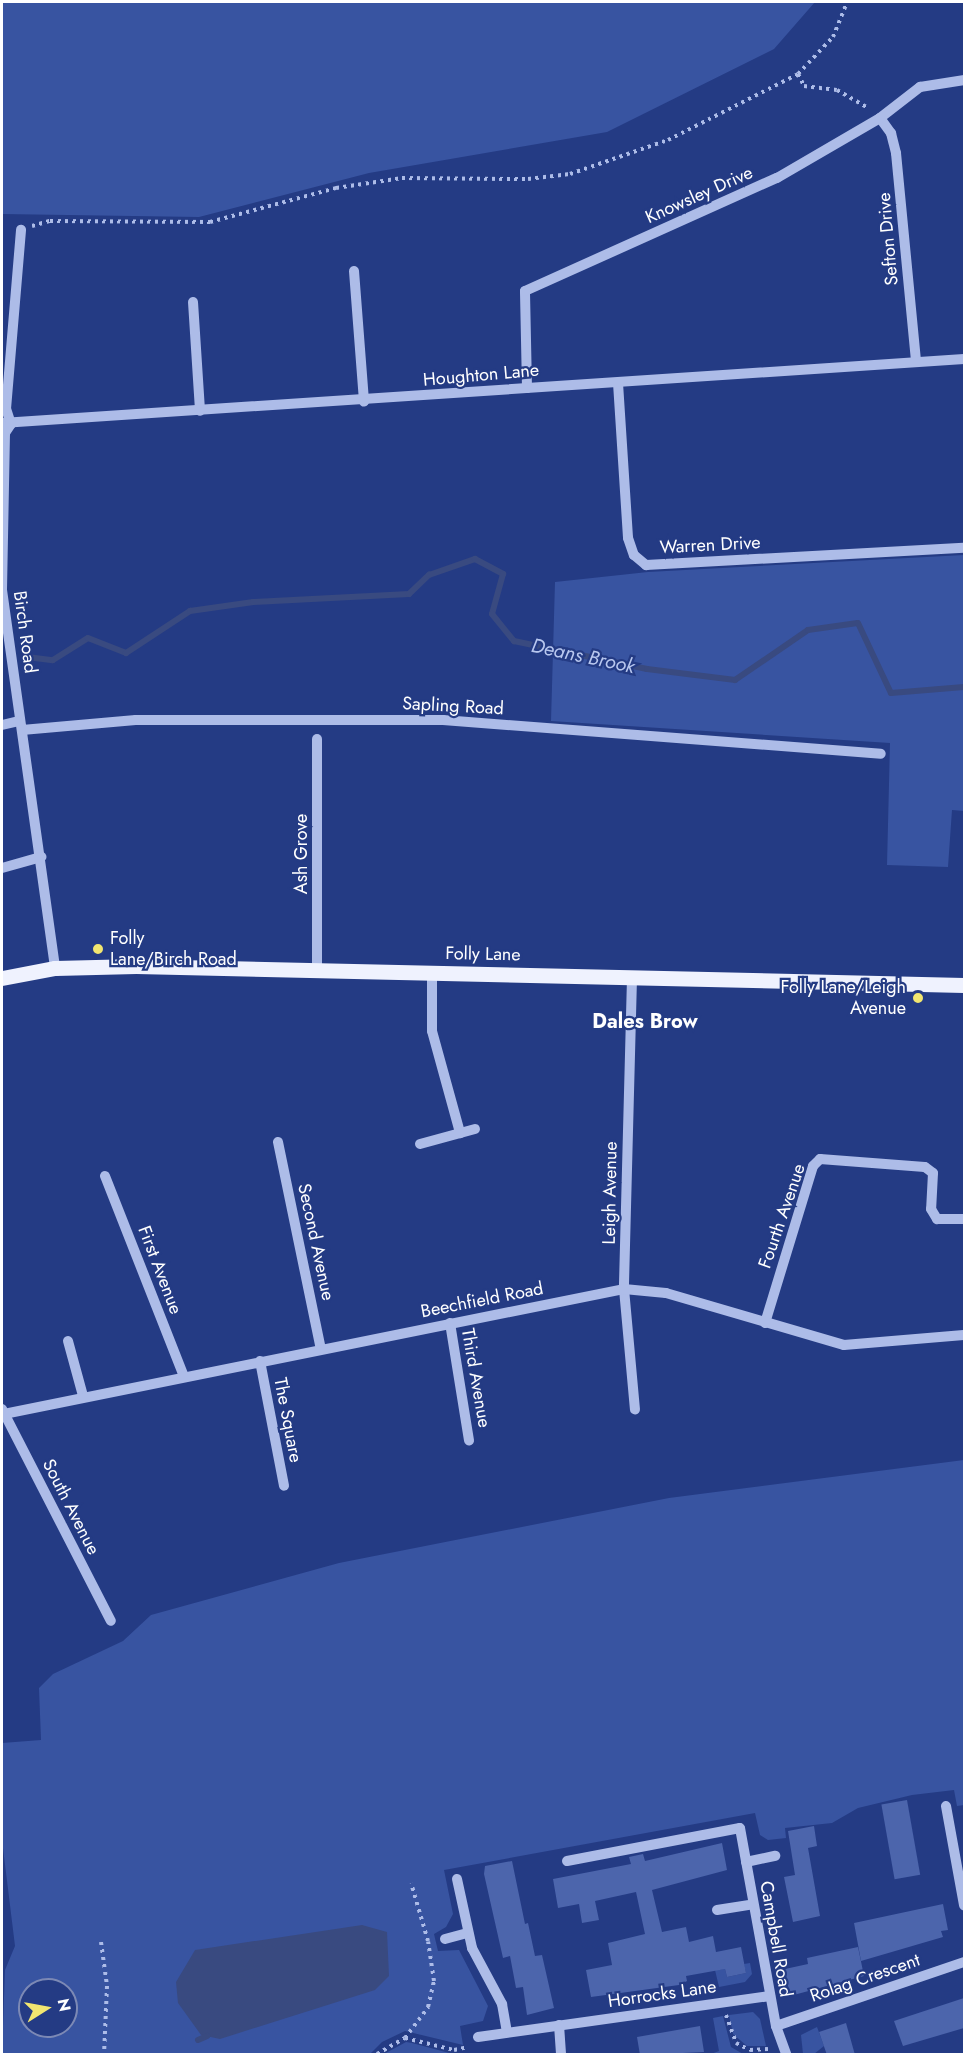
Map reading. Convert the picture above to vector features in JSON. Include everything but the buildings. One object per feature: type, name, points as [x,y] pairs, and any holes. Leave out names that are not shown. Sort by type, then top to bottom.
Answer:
[{"type":"main road","name":"Folly Lane","points":[[2,978],[55,968],[317,970],[964,985]]},
{"type":"street","name":"Knowsley Drive","points":[[527,388],[525,291],[777,178],[880,118],[920,87],[964,80]]},
{"type":"street","name":"Sefton Drive","points":[[880,118],[891,133],[896,153],[916,362]]},
{"type":"street","name":"Birch Road","points":[[21,230],[6,409],[2,590],[55,968]]},
{"type":"street","points":[[354,271],[364,402]]},
{"type":"street","points":[[193,302],[200,411]]},
{"type":"street","name":"Houghton Lane","points":[[6,424],[364,402],[527,388],[964,359]]},
{"type":"street","name":"Warren Drive","points":[[618,383],[628,538],[634,555],[646,565],[964,548]]},
{"type":"street","name":"Sapling Road","points":[[2,726],[136,720],[443,720],[881,754]]},
{"type":"street","name":"Ash Grove","points":[[317,739],[317,970]]},
{"type":"street","points":[[2,868],[41,857]]},
{"type":"street","points":[[432,973],[432,1031],[460,1133]]},
{"type":"street","name":"Leigh Avenue","points":[[632,978],[624,1289],[635,1409]]},
{"type":"street","points":[[420,1144],[475,1129]]},
{"type":"street","name":"Second Avenue","points":[[278,1142],[321,1349]]},
{"type":"street","name":"Fourth Avenue","points":[[765,1323],[813,1166],[820,1159],[925,1167],[933,1173],[931,1209],[938,1219],[964,1219]]},
{"type":"street","name":"First Avenue","points":[[105,1176],[184,1377]]},
{"type":"street","name":"Beechfield Road","points":[[3,1411],[624,1289],[666,1293],[856,1347],[964,1335]]},
{"type":"street","name":"Third Avenue","points":[[450,1323],[470,1440]]},
{"type":"street","points":[[68,1341],[83,1396]]},
{"type":"street","name":"The Square","points":[[260,1361],[284,1486]]},
{"type":"street","name":"South Avenue","points":[[3,1411],[111,1621]]},
{"type":"street","points":[[946,1806],[959,1840],[964,1905]]},
{"type":"street","name":"Campbell Road","points":[[567,1861],[740,1828],[776,2026],[786,2055]]},
{"type":"street","points":[[746,1862],[775,1856]]},
{"type":"street","points":[[457,1880],[468,1933],[502,2004],[507,2032]]},
{"type":"street","points":[[717,1910],[753,1904]]},
{"type":"street","points":[[445,1939],[468,1933]]},
{"type":"street","name":"Rolag Crescent","points":[[776,2026],[964,1962]]},
{"type":"street","name":"Horrocks Lane","points":[[477,2037],[770,1995]]},
{"type":"street","points":[[559,2025],[561,2055]]},
{"type":"path","points":[[21,230],[50,221],[210,222],[336,188],[402,178],[528,179],[570,174],[668,140],[798,74],[833,37],[847,2]]},
{"type":"path","points":[[798,74],[804,86],[837,90],[880,118]]},
{"type":"path","points":[[377,2055],[405,2038],[428,2007],[434,1982],[428,1941],[411,1883]]},
{"type":"path","points":[[100,1942],[107,1986],[104,2055]]},
{"type":"path","points":[[725,2002],[728,2030],[741,2046],[760,2050],[781,2044]]},
{"type":"path","points":[[405,2038],[464,2050],[477,2037]]},
{"type":"shaded area","points":[[2,2],[815,2],[774,49],[607,132],[369,173],[199,217],[2,214]]},
{"type":"shaded area","points":[[964,555],[964,811],[952,810],[948,867],[887,865],[890,743],[551,721],[555,582],[648,572]]},
{"type":"shaded area","points":[[964,1460],[964,1805],[957,1806],[954,1790],[912,1795],[858,1808],[832,1823],[785,1828],[786,1838],[768,1840],[760,1835],[755,1813],[444,1870],[453,1914],[446,1927],[434,1934],[438,1951],[459,1950],[488,2006],[483,2021],[460,2026],[463,2045],[405,2031],[382,2042],[370,2054],[2,2054],[5,1970],[15,1946],[2,1840],[2,1743],[41,1740],[39,1688],[53,1674],[123,1641],[151,1615],[339,1563],[669,1498]]},
{"type":"shaded area","points":[[362,1925],[387,1932],[389,1976],[375,1990],[220,2039],[201,2035],[178,2003],[176,1982],[195,1950]]},
{"type":"shaded area","points":[[750,1963],[752,1974],[745,1982],[719,1987],[715,1970],[725,1969],[727,1977],[746,1973],[744,1964]]},
{"type":"shaded area","points":[[753,2012],[760,2019],[766,2046],[747,2046],[733,2034],[729,2015]]},
{"type":"shaded area","points":[[723,2016],[731,2047],[743,2054],[711,2054],[719,2051],[713,2018]]},
{"type":"shaded area","points":[[817,2027],[824,2046],[814,2054],[803,2054],[801,2035]]},
{"type":"shaded area","points":[[406,2042],[412,2043],[453,2054],[384,2054]]},
{"type":"waterway","name":"Deans Brook","points":[[27,657],[53,660],[88,638],[126,653],[190,611],[253,602],[409,594],[429,575],[475,559],[503,574],[492,614],[514,641],[647,669],[735,680],[808,630],[858,623],[891,693],[964,687]]},
{"type":"waterway","points":[[198,2040],[207,2036]]},
{"type":"place","name":"Folly Lane/Birch Road","points":[[98,949]]},
{"type":"place","name":"Folly Lane/Leigh Avenue","points":[[918,998]]},
{"type":"district","name":"Dales Brow","points":[[645,1021]]}]
